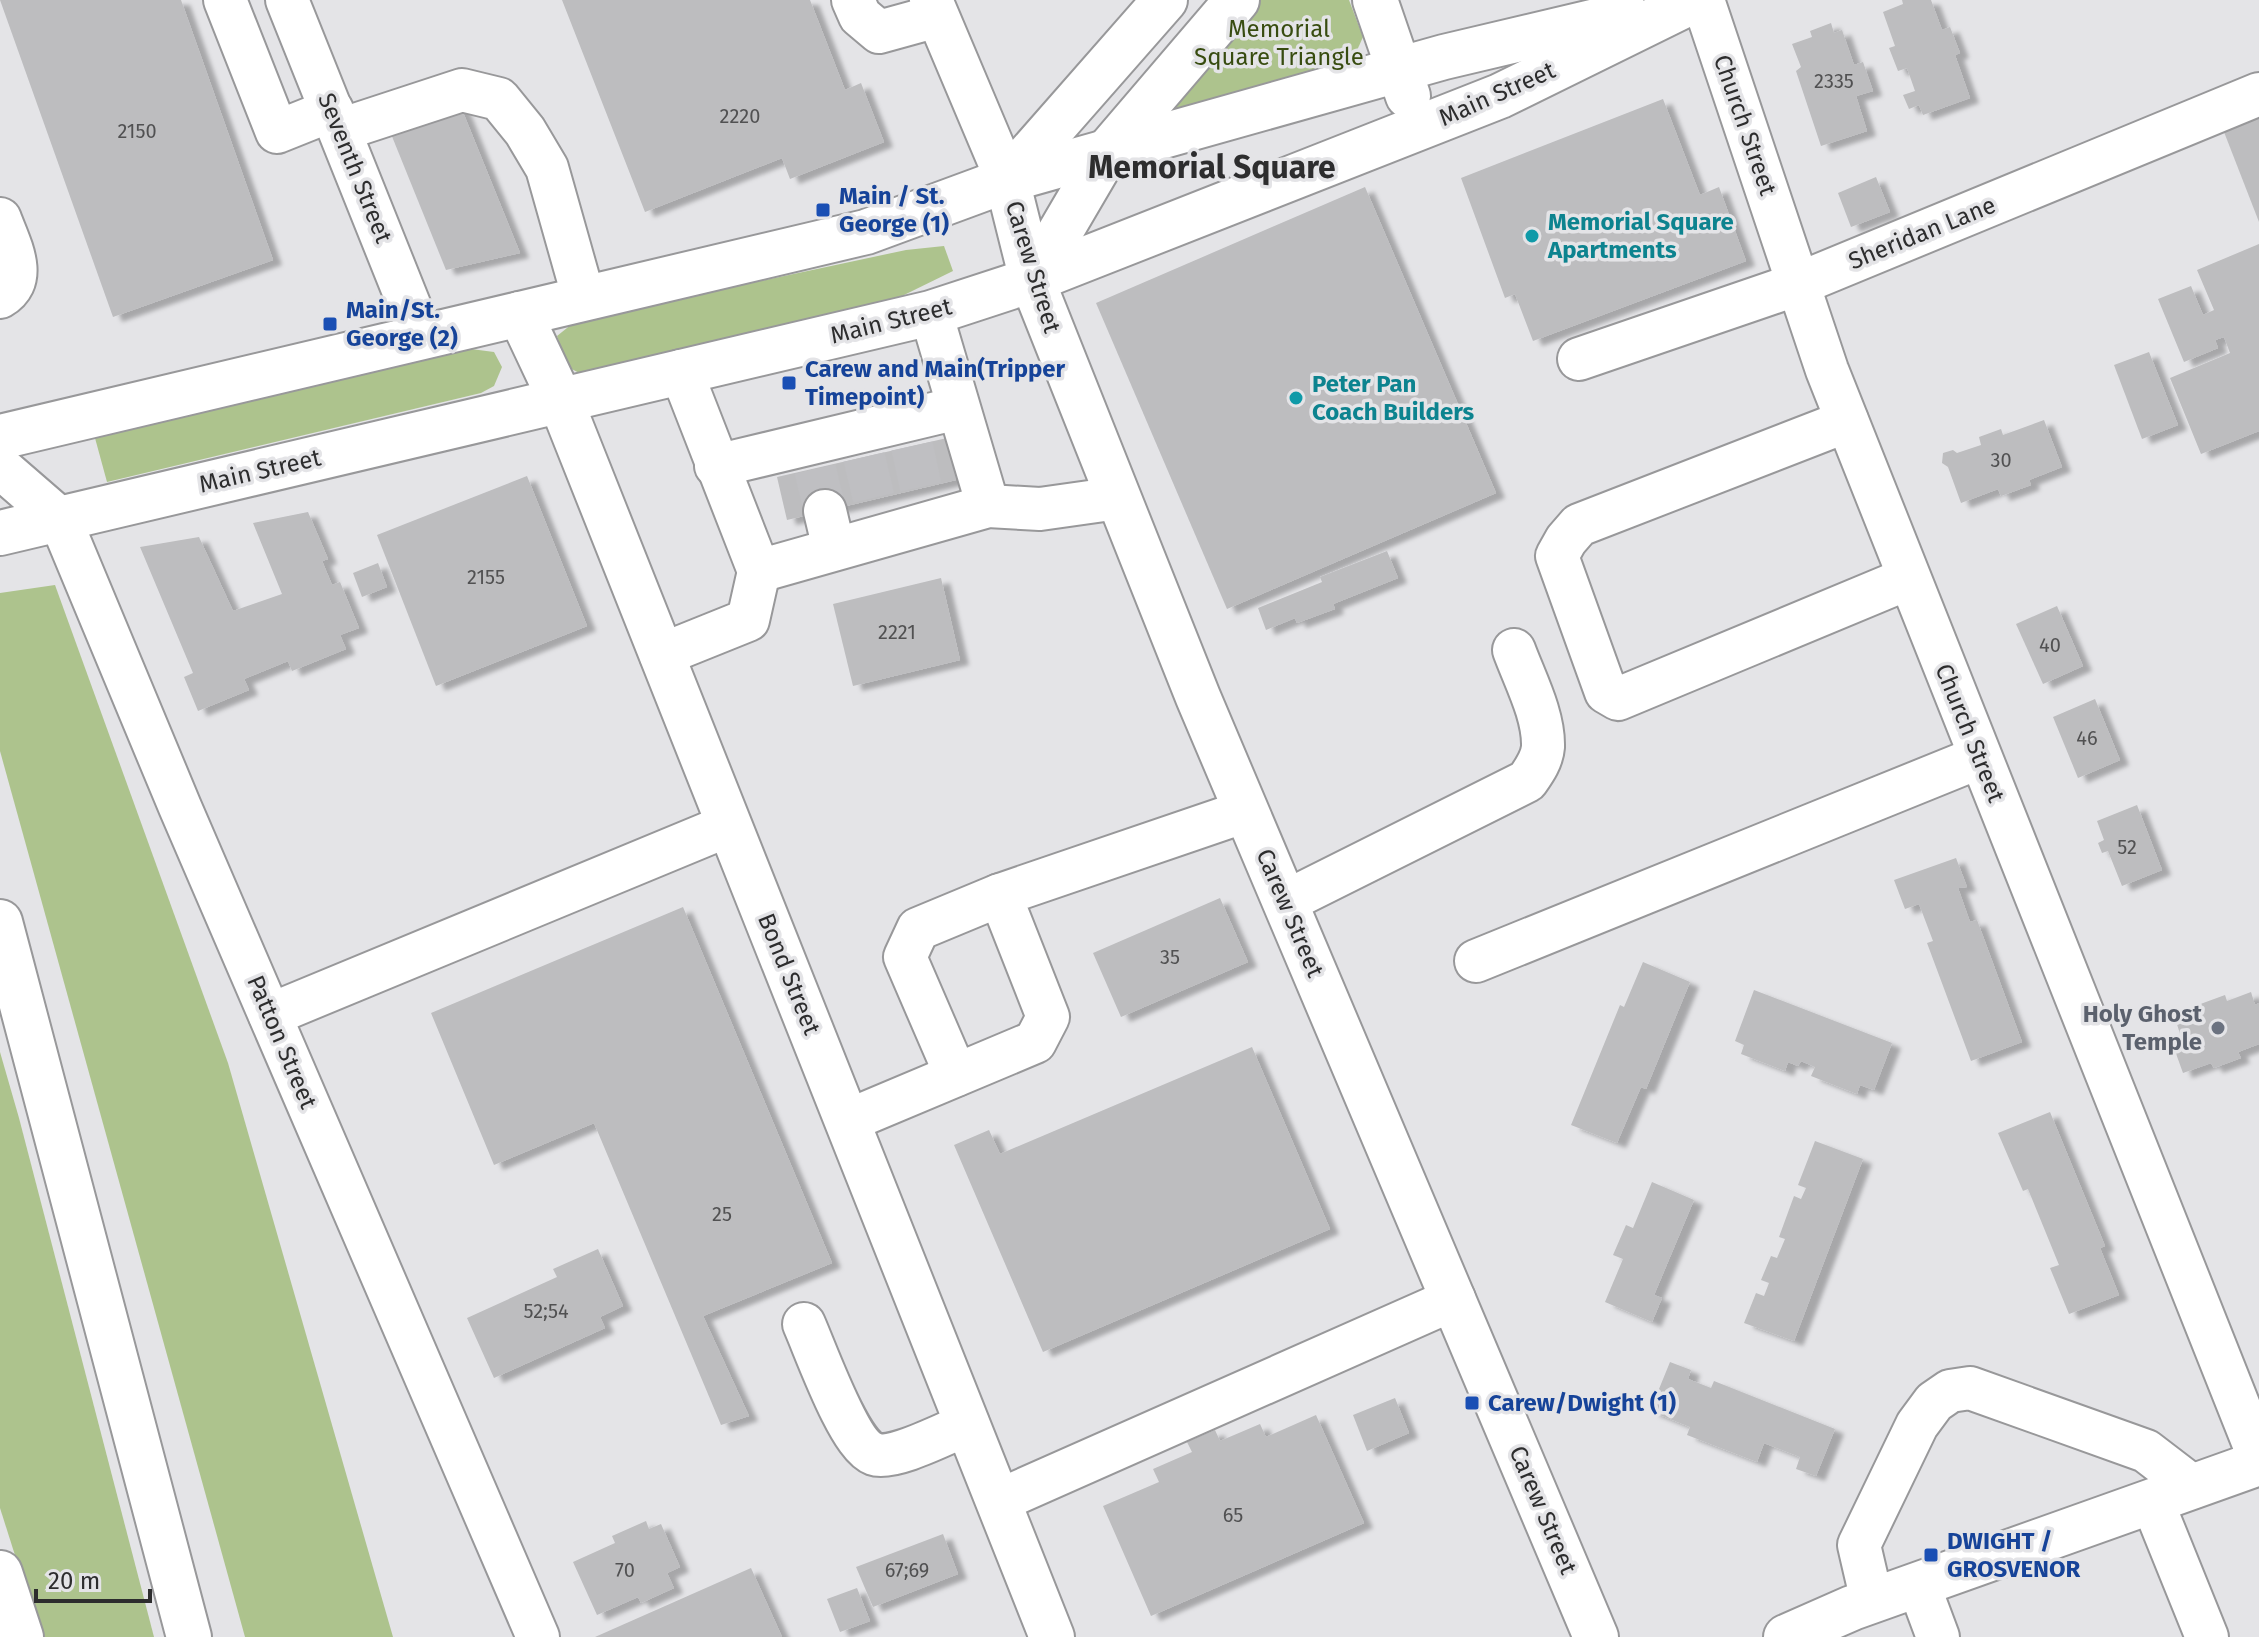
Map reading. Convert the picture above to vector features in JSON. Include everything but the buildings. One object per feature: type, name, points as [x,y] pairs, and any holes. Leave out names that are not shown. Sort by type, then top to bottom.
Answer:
[{"type":"main road","points":[[1007,180],[1165,0]]},
{"type":"main road","points":[[1032,280],[1107,152],[1237,0]]},
{"type":"main road","points":[[1375,0],[1419,127]]},
{"type":"main road","name":"Main Street","points":[[0,437],[866,232],[1007,180],[1398,70],[1687,0]]},
{"type":"main road","name":"Main Street","points":[[0,533],[931,313],[1032,280],[1500,96],[1695,0]]},
{"type":"main road","name":"Carew Street","points":[[1007,180],[1032,280],[1118,498],[1246,811],[1596,1637]]},
{"type":"main road","name":"Bond Street","points":[[520,314],[560,399],[1052,1637]]},
{"type":"main road","points":[[0,922],[189,1637]]},
{"type":"main road","points":[[132,1422],[213,1637]]},
{"type":"main road","points":[[1786,1637],[1872,1601],[2193,1487],[2259,1460]]},
{"type":"main road","points":[[0,1573],[21,1637]]},
{"type":"street","points":[[225,0],[277,132],[462,90],[499,99],[525,131],[547,168],[584,299]]},
{"type":"street","name":"Seventh Street","points":[[287,0],[422,337]]},
{"type":"street","points":[[853,0],[860,16],[879,32],[934,8],[1007,180]]},
{"type":"street","name":"Church Street","points":[[1703,0],[1847,421],[2259,1460]]},
{"type":"street","name":"Sheridan Lane","points":[[1579,359],[1798,284],[2259,94]]},
{"type":"street","points":[[0,219],[16,263],[13,285],[0,297]]},
{"type":"street","points":[[931,313],[988,506]]},
{"type":"street","points":[[661,655],[748,620],[759,571],[681,371]]},
{"type":"street","points":[[716,466],[812,456],[909,433],[958,408]]},
{"type":"street","points":[[1847,421],[1579,525],[1557,556],[1606,692],[1618,699],[1909,578]]},
{"type":"street","name":"Patton Street","points":[[0,467],[60,519],[180,807],[538,1637]]},
{"type":"street","points":[[759,571],[830,530],[926,505],[1040,509],[1118,498]]},
{"type":"street","points":[[1285,902],[1527,781],[1538,764],[1543,748],[1538,718],[1514,650]]},
{"type":"street","points":[[1476,961],[1980,757]]},
{"type":"street","points":[[956,1075],[905,957],[918,929],[1000,895],[1246,811]]},
{"type":"street","points":[[270,1015],[729,825]]},
{"type":"street","points":[[847,1121],[1035,1042],[1048,1017],[1000,895]]},
{"type":"street","points":[[998,1501],[1454,1299]]},
{"type":"street","points":[[804,1324],[853,1437],[873,1454],[890,1455],[968,1424]]},
{"type":"street","points":[[1872,1601],[1859,1545],[1917,1425],[1934,1402],[1950,1391],[1970,1388],[2146,1451],[2193,1487]]},
{"type":"street","points":[[2152,1501],[2207,1637]]},
{"type":"street","points":[[1919,1586],[1938,1637]]},
{"type":"green space","name":"Memorial Square Triangle","points":[[1259,0],[1349,0],[1363,37],[1350,66],[1172,119],[1168,105]]},
{"type":"green space","points":[[944,246],[953,271],[902,296],[581,374],[568,367],[557,336],[577,320],[906,250]]},
{"type":"green space","points":[[471,349],[494,352],[502,367],[494,386],[481,393],[107,482],[95,438]]},
{"type":"green space","points":[[55,585],[228,1063],[393,1637],[245,1637],[0,751],[0,593]]},
{"type":"green space","points":[[0,1052],[154,1637],[41,1637],[0,1508]]},
{"type":"tunnel","points":[[912,446],[921,488]]},
{"type":"tunnel","points":[[864,457],[874,499]]},
{"type":"tunnel","points":[[815,469],[825,511]]},
{"type":"place","name":"Main / St. George (1)","points":[[823,210]]},
{"type":"place","name":"Memorial Square Apartments","points":[[1532,236]]},
{"type":"place","name":"Main/St. George (2)","points":[[330,324]]},
{"type":"place","name":"Carew and Main(Tripper Timepoint)","points":[[789,383]]},
{"type":"place","name":"Peter Pan Coach Builders","points":[[1296,398]]},
{"type":"place","name":"Holy Ghost Temple","points":[[2218,1028]]},
{"type":"place","name":"Carew/Dwight (1)","points":[[1472,1403]]},
{"type":"place","name":"DWIGHT / GROSVENOR","points":[[1931,1555]]},
{"type":"district","name":"Memorial Square","points":[[1212,167]]}]
